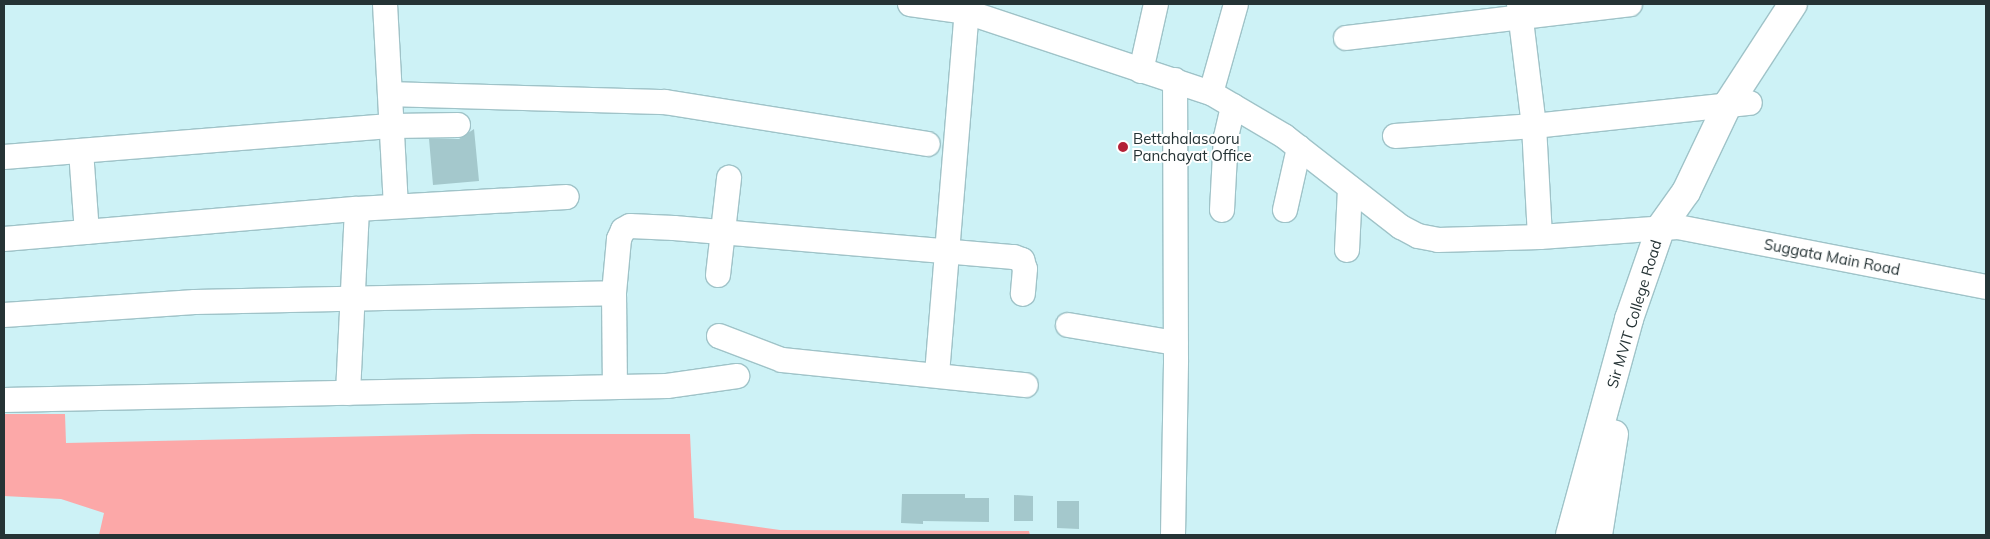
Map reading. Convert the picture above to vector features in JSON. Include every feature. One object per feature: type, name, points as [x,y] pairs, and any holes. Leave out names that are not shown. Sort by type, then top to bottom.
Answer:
[{"type":"main road","name":"Sir MVIT College Road","points":[[1570,535],[1629,319],[1669,228],[1793,4]]},
{"type":"main road","name":"Sir MVIT College Road","points":[[1738,104],[1810,4]]},
{"type":"main road","name":"Sir MVIT College Road","points":[[1598,535],[1622,379],[1669,228]]},
{"type":"street","points":[[385,4],[396,206]]},
{"type":"street","name":"Suggata Main Road","points":[[910,4],[967,12],[1211,93],[1299,148],[1400,227],[1418,236],[1438,240],[1540,237],[1669,228],[1986,287]]},
{"type":"street","points":[[1141,71],[1156,4]]},
{"type":"street","points":[[1211,93],[1236,4]]},
{"type":"street","points":[[1346,38],[1520,10],[1630,4]]},
{"type":"street","points":[[1520,10],[1534,126],[1540,237]]},
{"type":"street","points":[[937,374],[967,12]]},
{"type":"street","points":[[1173,535],[1176,343],[1175,80]]},
{"type":"street","points":[[391,94],[665,102],[928,144]]},
{"type":"street","points":[[1395,136],[1534,126],[1738,104]]},
{"type":"street","points":[[1222,210],[1226,137],[1233,106]]},
{"type":"street","points":[[4,158],[393,126],[458,125]]},
{"type":"street","points":[[1285,210],[1299,148]]},
{"type":"street","points":[[81,151],[87,232]]},
{"type":"street","points":[[718,275],[729,178]]},
{"type":"street","points":[[1347,250],[1350,188]]},
{"type":"street","points":[[4,240],[396,206],[567,197]]},
{"type":"street","points":[[348,392],[357,209]]},
{"type":"street","points":[[615,385],[614,293],[619,239],[623,230],[630,226],[723,232],[1014,257],[1022,260],[1026,269],[1023,294]]},
{"type":"street","points":[[4,315],[195,302],[354,297],[614,293]]},
{"type":"street","points":[[1068,325],[1176,343]]},
{"type":"street","points":[[719,336],[782,360],[937,374],[1026,385]]},
{"type":"street","points":[[4,400],[615,385],[666,386],[737,376]]},
{"type":"shaded area","points":[[4,414],[65,414],[66,443],[473,434],[690,434],[694,518],[780,530],[1029,531],[1030,535],[99,535],[104,513],[61,499],[4,496]]},
{"type":"building","points":[[474,129],[479,181],[433,185],[429,139],[459,139]]},
{"type":"building","points":[[902,494],[965,494],[965,498],[989,498],[989,522],[923,521],[923,524],[901,523]]},
{"type":"building","points":[[1014,495],[1033,496],[1033,521],[1014,521]]},
{"type":"building","points":[[1057,501],[1079,501],[1079,529],[1057,528]]},
{"type":"place","name":"Bettahalasooru Panchayat Office","points":[[1123,147]]}]
